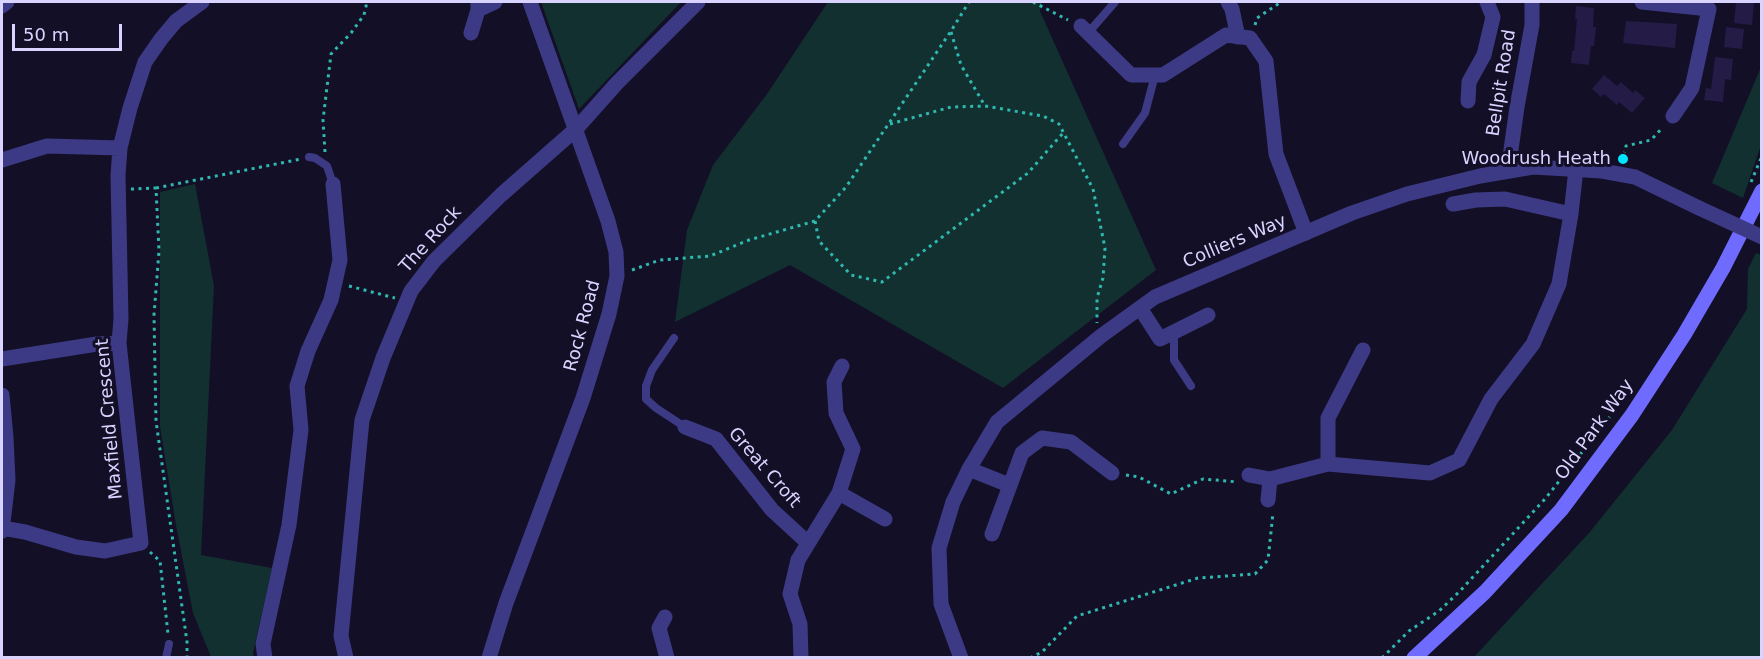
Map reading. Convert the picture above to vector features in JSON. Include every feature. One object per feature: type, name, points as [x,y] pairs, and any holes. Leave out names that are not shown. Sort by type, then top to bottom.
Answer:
[{"type":"main road","name":"Old Park Way","points":[[1414,657],[1485,592],[1561,510],[1632,415],[1684,335],[1723,268],[1754,190]]},
{"type":"street","points":[[2,6],[7,2]]},
{"type":"street","name":"Maxfield Crescent","points":[[141,543],[119,343],[121,319],[118,189],[120,148],[145,62],[160,39],[176,21],[202,2]]},
{"type":"street","points":[[471,33],[478,6],[495,2]]},
{"type":"street","name":"Rock Road","points":[[489,657],[506,603],[583,398],[609,314],[617,276],[616,252],[611,230],[530,2]]},
{"type":"street","name":"The Rock","points":[[346,657],[341,636],[362,420],[383,358],[420,277],[501,195],[576,129],[617,83],[698,2]]},
{"type":"street","points":[[1228,2],[1244,38],[1266,61],[1276,154],[1306,233]]},
{"type":"street","points":[[1468,101],[1469,82],[1484,55],[1492,17],[1487,2]]},
{"type":"street","name":"Bellpit Road","points":[[1508,171],[1532,25],[1532,2]]},
{"type":"street","points":[[1642,2],[1711,5],[1692,88],[1673,117]]},
{"type":"street","points":[[1084,29],[1131,75],[1163,75],[1226,35],[1244,38]]},
{"type":"street","points":[[2,160],[47,146],[120,148]]},
{"type":"street","name":"Colliers Way","points":[[961,657],[941,604],[939,548],[953,502],[969,469],[997,422],[1101,336],[1155,297],[1352,213],[1407,194],[1480,176],[1533,167],[1602,171],[1635,177],[1761,237]]},
{"type":"street","points":[[1249,475],[1270,478],[1329,464],[1430,473],[1458,460],[1491,399],[1533,344],[1559,284],[1572,214],[1576,169]]},
{"type":"street","points":[[265,657],[263,644],[290,525],[301,430],[297,386],[308,351],[331,300],[340,260],[333,184]]},
{"type":"street","points":[[1453,204],[1505,199],[1572,214]]},
{"type":"street","points":[[1140,308],[1160,339],[1208,315]]},
{"type":"street","points":[[2,359],[96,344],[119,343]]},
{"type":"street","points":[[1329,464],[1328,418],[1363,350]]},
{"type":"street","points":[[801,657],[800,624],[790,594],[798,560],[839,493],[853,449],[836,413],[834,382],[842,366]]},
{"type":"street","points":[[2,394],[8,480],[2,529],[25,532],[76,547],[105,551],[141,543]]},
{"type":"street","name":"Great Croft","points":[[685,427],[716,439],[772,510],[808,543]]},
{"type":"street","points":[[992,534],[1022,453],[1042,438],[1071,442],[1112,473]]},
{"type":"street","points":[[969,469],[1009,485]]},
{"type":"street","points":[[1268,500],[1270,478]]},
{"type":"street","points":[[839,493],[885,519]]},
{"type":"street","points":[[665,617],[659,628],[667,657]]},
{"type":"lane","points":[[1084,29],[1115,2]]},
{"type":"lane","points":[[1123,144],[1145,113],[1155,75]]},
{"type":"lane","points":[[309,158],[315,158],[327,166],[333,184]]},
{"type":"lane","points":[[1174,332],[1174,360],[1191,386]]},
{"type":"lane","points":[[674,338],[652,370],[646,386],[646,399],[685,427]]},
{"type":"lane","points":[[166,657],[169,644]]},
{"type":"path","points":[[327,166],[323,120],[332,54],[364,15],[368,2]]},
{"type":"path","points":[[617,276],[660,260],[710,256],[749,240],[815,221],[846,187],[969,2]]},
{"type":"path","points":[[1032,2],[1084,29]]},
{"type":"path","points":[[1244,38],[1257,18],[1281,2]]},
{"type":"path","points":[[951,31],[961,65],[985,106]]},
{"type":"path","points":[[889,124],[951,107],[985,106],[1043,116],[1059,124],[1093,189],[1105,248],[1103,278],[1097,298],[1096,318],[1101,336]]},
{"type":"path","points":[[1619,174],[1626,146],[1651,140],[1673,117]]},
{"type":"path","points":[[815,221],[819,241],[851,275],[882,282],[1028,173],[1064,133]]},
{"type":"path","points":[[1754,190],[1761,156]]},
{"type":"path","points":[[118,189],[156,188],[309,158]]},
{"type":"path","points":[[156,188],[159,251],[154,315],[156,421],[187,642],[187,657]]},
{"type":"path","points":[[336,283],[386,294],[407,302]]},
{"type":"path","points":[[1382,657],[1409,631],[1439,611],[1459,592],[1545,499],[1625,396]]},
{"type":"path","points":[[1112,473],[1139,477],[1172,494],[1203,479],[1241,483],[1249,475]]},
{"type":"path","points":[[1030,657],[1042,652],[1077,616],[1198,578],[1255,574],[1268,560],[1274,505],[1268,500]]},
{"type":"path","points":[[141,543],[160,561],[169,644]]},
{"type":"green space","points":[[541,2],[681,2],[579,109]]},
{"type":"green space","points":[[828,2],[1042,2],[1040,11],[1156,270],[1003,388],[790,265],[675,322],[687,230],[713,165],[767,94]]},
{"type":"green space","points":[[1761,67],[1761,145],[1743,198],[1712,183]]},
{"type":"green space","points":[[195,184],[214,286],[201,555],[272,568],[254,657],[211,657],[193,613],[160,427],[160,192]]},
{"type":"green space","points":[[1756,253],[1762,255],[1761,657],[1474,657],[1589,533],[1672,430],[1747,309],[1748,269]]},
{"type":"building","points":[[1736,2],[1754,2],[1752,25],[1734,23]]},
{"type":"building","points":[[1576,6],[1594,8],[1593,27],[1596,27],[1589,65],[1571,63],[1577,19],[1575,19]]},
{"type":"building","points":[[1626,21],[1677,24],[1675,48],[1623,43]]},
{"type":"building","points":[[1726,27],[1744,29],[1742,49],[1724,47]]},
{"type":"building","points":[[1715,57],[1733,59],[1731,80],[1725,79],[1723,102],[1704,100],[1706,88],[1711,89]]},
{"type":"building","points":[[1604,75],[1617,86],[1621,82],[1633,93],[1635,90],[1645,98],[1632,113],[1619,102],[1617,105],[1604,94],[1601,97],[1592,89]]},
{"type":"place","name":"Woodrush Heath","points":[[1623,159]]}]
